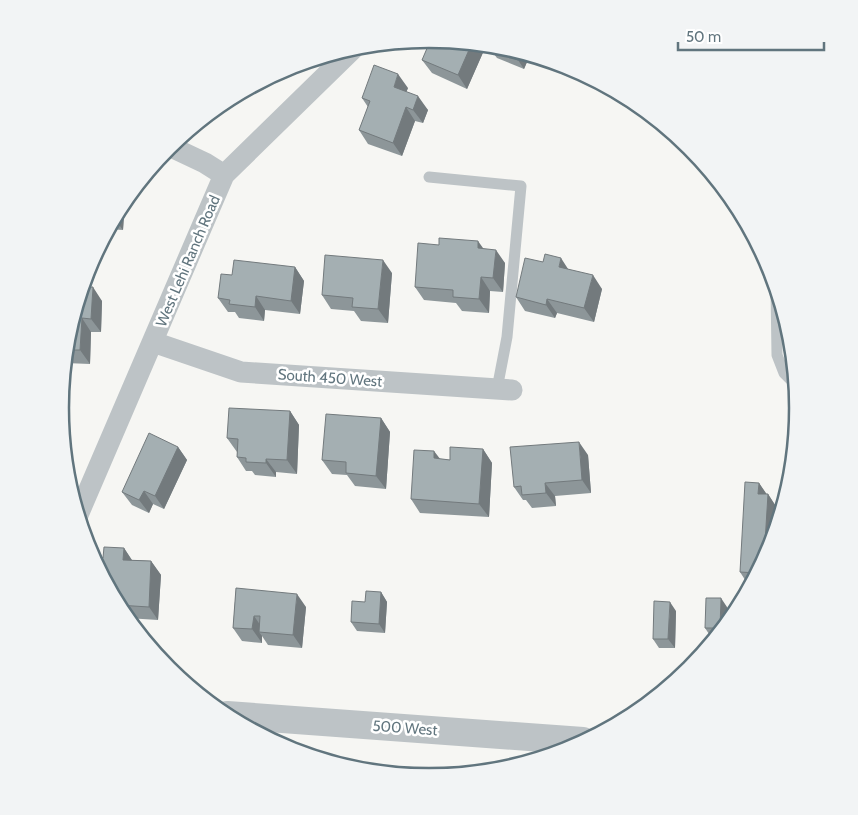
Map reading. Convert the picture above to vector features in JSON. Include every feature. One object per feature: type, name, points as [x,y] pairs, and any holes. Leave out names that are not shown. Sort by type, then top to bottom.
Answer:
[{"type":"street","name":"West Lehi Ranch Road","points":[[82,505],[224,175],[344,58]]},
{"type":"street","points":[[177,150],[205,163],[224,175]]},
{"type":"street","name":"South 450 West","points":[[153,342],[241,372],[505,390]]},
{"type":"street","name":"500 West","points":[[244,716],[567,740]]},
{"type":"lane","points":[[429,177],[520,186],[507,338],[505,390]]},
{"type":"lane","points":[[776,312],[777,355],[784,373],[787,376]]},
{"type":"building","points":[[427,48],[469,50],[458,75],[422,60]]},
{"type":"building","points":[[374,65],[398,74],[394,87],[418,96],[413,110],[406,107],[393,143],[359,130],[370,101],[362,98]]},
{"type":"building","points":[[439,238],[478,241],[478,248],[496,250],[493,278],[481,277],[479,299],[453,297],[453,290],[415,287],[418,243],[439,245]]},
{"type":"building","points":[[545,254],[561,258],[559,267],[593,275],[584,308],[547,299],[546,305],[516,297],[525,258],[543,262]]},
{"type":"building","points":[[325,255],[383,260],[378,309],[352,307],[353,298],[322,295]]},
{"type":"building","points":[[234,260],[295,267],[291,301],[256,296],[255,307],[229,304],[230,300],[218,298],[221,274],[232,275]]},
{"type":"building","points":[[90,287],[93,287],[91,319],[82,318],[80,350],[74,350],[76,337],[88,292]]},
{"type":"building","points":[[229,408],[290,411],[287,460],[266,459],[266,463],[246,462],[246,458],[237,457],[238,439],[227,438]]},
{"type":"building","points":[[326,414],[381,418],[376,476],[346,473],[346,462],[322,460]]},
{"type":"building","points":[[149,433],[178,447],[155,496],[144,491],[139,500],[122,492]]},
{"type":"building","points":[[579,442],[582,480],[545,483],[546,493],[522,495],[521,486],[514,487],[510,447]]},
{"type":"building","points":[[450,447],[483,449],[479,504],[411,499],[414,450],[434,451],[434,458],[450,460]]},
{"type":"building","points":[[745,482],[759,483],[758,494],[768,494],[765,536],[749,573],[740,572]]},
{"type":"building","points":[[104,547],[124,548],[123,560],[151,561],[149,607],[128,606],[117,588],[103,558]]},
{"type":"building","points":[[236,588],[297,594],[293,635],[259,632],[260,616],[254,616],[252,629],[233,628]]},
{"type":"building","points":[[366,591],[381,592],[379,624],[351,622],[352,601],[365,602]]},
{"type":"building","points":[[706,598],[721,598],[720,619],[714,628],[705,628]]},
{"type":"building","points":[[654,601],[670,602],[668,639],[653,639]]}]
